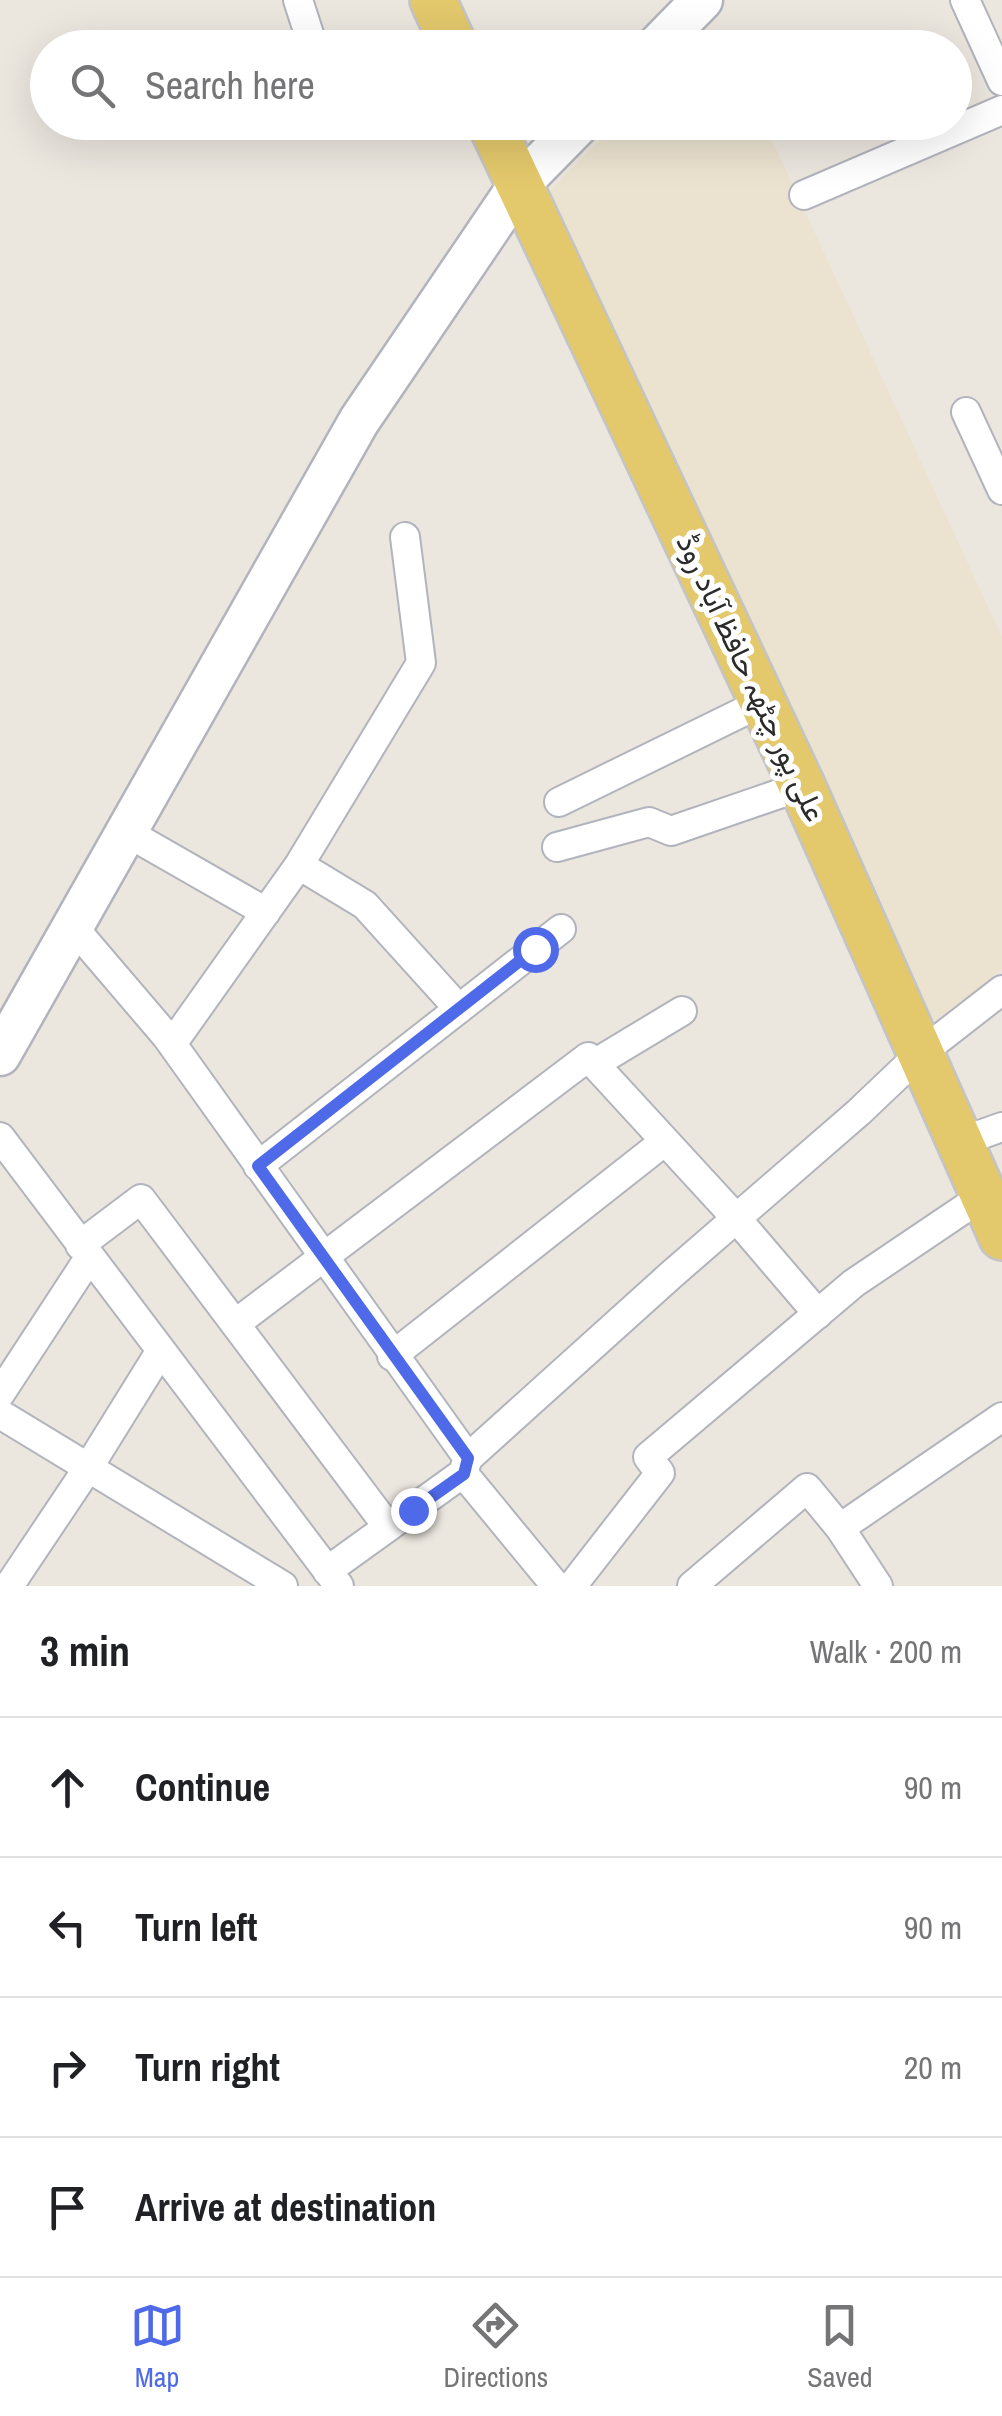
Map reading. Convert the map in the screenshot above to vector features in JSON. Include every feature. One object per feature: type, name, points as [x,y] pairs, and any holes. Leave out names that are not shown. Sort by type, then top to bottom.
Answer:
[{"type":"main road","points":[[433,0],[447,30]]},
{"type":"main road","points":[[673,30],[702,0]]},
{"type":"main road","name":"علی پور چٹھہ حافظ آباد روڈ","points":[[498,140],[802,786],[921,1053],[981,1135],[983,1196],[1002,1237]]},
{"type":"main road","points":[[0,1055],[359,421],[519,185],[563,140]]},
{"type":"street","points":[[298,0],[308,30]]},
{"type":"street","points":[[965,0],[1002,81]]},
{"type":"street","points":[[972,123],[1002,110]]},
{"type":"street","points":[[804,196],[933,140]]},
{"type":"street","points":[[966,412],[1002,490]]},
{"type":"street","points":[[172,1044],[299,865],[422,663],[405,537]]},
{"type":"street","points":[[559,802],[763,702]]},
{"type":"street","points":[[557,847],[649,822],[671,831],[802,786]]},
{"type":"street","points":[[128,833],[266,912]]},
{"type":"street","points":[[299,865],[365,905],[458,1009]]},
{"type":"street","points":[[74,928],[172,1044],[466,1466],[556,1586]]},
{"type":"street","points":[[258,1166],[561,929]]},
{"type":"street","points":[[0,1137],[333,1578],[388,1527],[466,1466],[921,1053],[1002,990]]},
{"type":"street","points":[[594,1064],[682,1011]]},
{"type":"street","points":[[236,1324],[588,1057],[818,1314]]},
{"type":"street","points":[[392,1356],[665,1141]]},
{"type":"street","points":[[572,1586],[660,1473],[648,1458],[854,1283],[983,1196]]},
{"type":"street","points":[[0,1394],[84,1252],[141,1199],[388,1527]]},
{"type":"street","points":[[9,1586],[160,1352]]},
{"type":"street","points":[[0,1414],[283,1586]]},
{"type":"street","points":[[840,1528],[1002,1418]]},
{"type":"street","points":[[692,1586],[807,1488],[840,1528],[878,1586]]},
{"type":"shaded area","points":[[599,140],[772,140],[1002,637],[1002,969],[935,1024],[548,193]]},
{"type":"route","points":[[413,1510],[464,1474],[468,1458],[258,1166],[535,949]]}]
